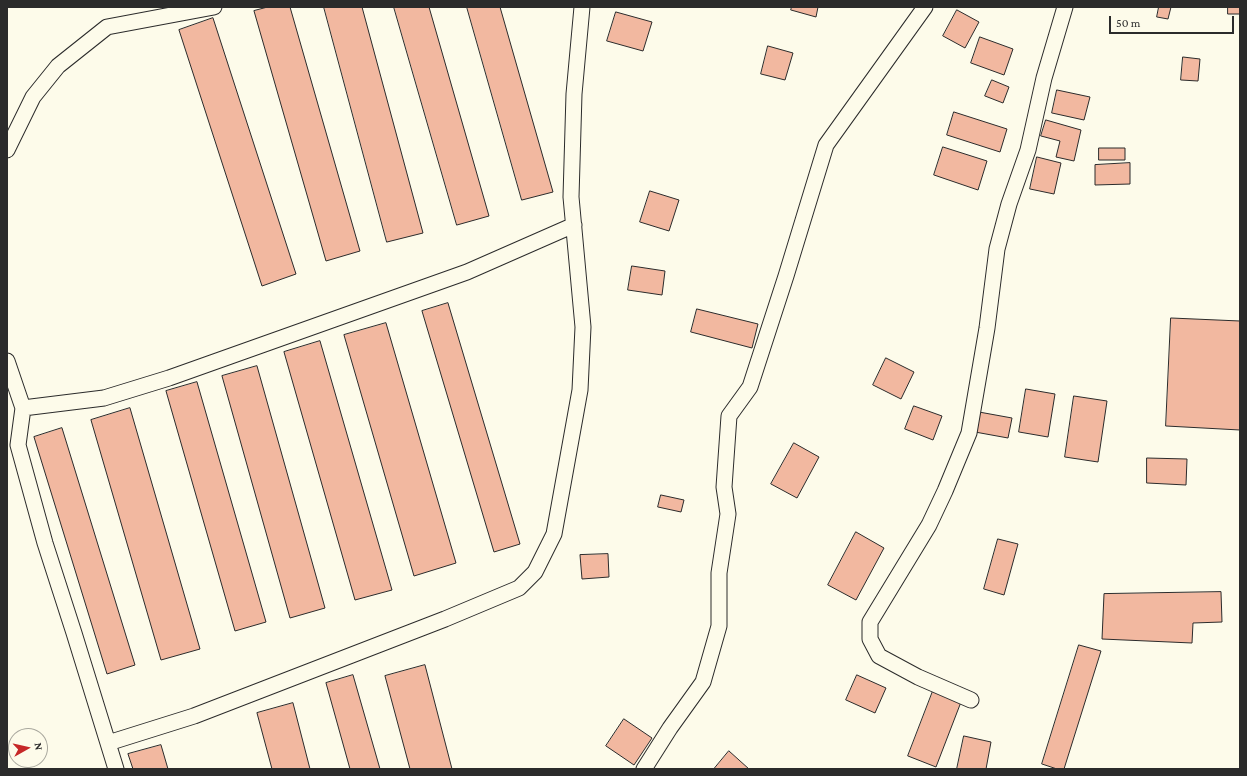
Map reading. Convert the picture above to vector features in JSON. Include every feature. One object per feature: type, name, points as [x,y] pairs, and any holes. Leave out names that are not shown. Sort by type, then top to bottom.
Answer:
[{"type":"street","points":[[7,150],[33,97],[58,66],[107,27],[214,7]]},
{"type":"street","points":[[108,743],[194,716],[445,619],[519,588],[535,572],[554,534],[580,390],[583,327],[571,197],[574,94],[582,7]]},
{"type":"street","points":[[644,769],[670,728],[703,682],[719,626],[719,573],[728,514],[724,487],[729,416],[750,388],[826,145],[925,7]]},
{"type":"street","points":[[971,700],[918,677],[879,656],[870,639],[870,622],[929,525],[945,492],[969,433],[987,328],[997,249],[1009,204],[1028,150],[1044,78],[1065,7]]},
{"type":"street","points":[[23,408],[104,398],[169,378],[467,272],[574,225]]},
{"type":"street","points":[[7,361],[23,408],[18,445],[45,543],[116,769]]},
{"type":"building","points":[[268,7],[290,7],[360,251],[326,261],[254,11]]},
{"type":"building","points":[[324,7],[362,7],[423,233],[387,242]]},
{"type":"building","points":[[394,7],[429,7],[489,216],[457,225]]},
{"type":"building","points":[[467,7],[500,7],[553,192],[522,200]]},
{"type":"building","points":[[792,7],[818,7],[816,17],[791,10]]},
{"type":"building","points":[[1159,7],[1171,7],[1168,19],[1157,17]]},
{"type":"building","points":[[1228,7],[1240,7],[1240,14],[1228,14]]},
{"type":"building","points":[[957,10],[979,22],[965,48],[943,36]]},
{"type":"building","points":[[616,12],[652,22],[643,51],[607,41]]},
{"type":"building","points":[[213,18],[296,274],[262,286],[179,30]]},
{"type":"building","points":[[980,37],[1013,49],[1004,75],[971,63]]},
{"type":"building","points":[[768,46],[793,53],[785,80],[761,74]]},
{"type":"building","points":[[1183,57],[1200,59],[1198,81],[1181,80]]},
{"type":"building","points":[[992,80],[1009,87],[1003,103],[985,96]]},
{"type":"building","points":[[1057,90],[1090,97],[1084,120],[1052,113]]},
{"type":"building","points":[[954,112],[1007,129],[1000,152],[947,135]]},
{"type":"building","points":[[1046,120],[1081,130],[1074,161],[1056,157],[1060,141],[1041,136]]},
{"type":"building","points":[[943,147],[987,161],[978,190],[934,175]]},
{"type":"building","points":[[1099,148],[1125,148],[1125,160],[1099,160]]},
{"type":"building","points":[[1037,157],[1061,163],[1054,194],[1030,189]]},
{"type":"building","points":[[1130,163],[1130,184],[1095,185],[1095,165]]},
{"type":"building","points":[[650,191],[679,200],[669,231],[640,222]]},
{"type":"building","points":[[632,266],[665,271],[662,295],[628,290]]},
{"type":"building","points":[[448,303],[520,544],[494,552],[422,311]]},
{"type":"building","points":[[697,309],[758,324],[752,348],[691,332]]},
{"type":"building","points":[[1171,318],[1240,321],[1240,430],[1166,426]]},
{"type":"building","points":[[386,323],[456,563],[414,576],[344,335]]},
{"type":"building","points":[[320,341],[392,590],[355,600],[284,352]]},
{"type":"building","points":[[886,358],[914,372],[901,399],[873,385]]},
{"type":"building","points":[[257,366],[325,608],[290,618],[222,376]]},
{"type":"building","points":[[197,382],[266,622],[235,631],[166,391]]},
{"type":"building","points":[[1026,389],[1055,394],[1048,437],[1019,432]]},
{"type":"building","points":[[1074,396],[1107,401],[1098,462],[1065,457]]},
{"type":"building","points":[[914,406],[942,416],[933,440],[905,429]]},
{"type":"building","points":[[130,408],[200,649],[161,660],[91,420]]},
{"type":"building","points":[[979,412],[1012,418],[1008,438],[975,432]]},
{"type":"building","points":[[62,428],[135,665],[107,674],[34,437]]},
{"type":"building","points":[[794,443],[819,457],[797,498],[771,484]]},
{"type":"building","points":[[1147,458],[1187,459],[1186,485],[1147,483]]},
{"type":"building","points":[[661,495],[684,500],[681,512],[658,507]]},
{"type":"building","points":[[856,532],[884,548],[856,600],[828,585]]},
{"type":"building","points":[[998,539],[1018,544],[1004,595],[984,589]]},
{"type":"building","points":[[608,554],[609,577],[582,579],[580,555]]},
{"type":"building","points":[[1221,592],[1222,622],[1193,623],[1192,643],[1102,639],[1104,594]]},
{"type":"building","points":[[1079,645],[1101,651],[1064,769],[1057,769],[1042,764]]},
{"type":"building","points":[[425,665],[452,769],[410,769],[385,676]]},
{"type":"building","points":[[353,675],[380,769],[350,769],[326,683]]},
{"type":"building","points":[[857,675],[886,688],[875,713],[846,700]]},
{"type":"building","points":[[933,691],[961,702],[936,767],[908,756]]},
{"type":"building","points":[[293,703],[310,769],[272,769],[257,713]]},
{"type":"building","points":[[624,719],[652,738],[634,765],[606,746]]},
{"type":"building","points":[[964,736],[991,742],[986,769],[957,769]]},
{"type":"building","points":[[161,745],[168,769],[133,769],[128,754]]},
{"type":"building","points":[[729,751],[749,769],[714,769]]}]
